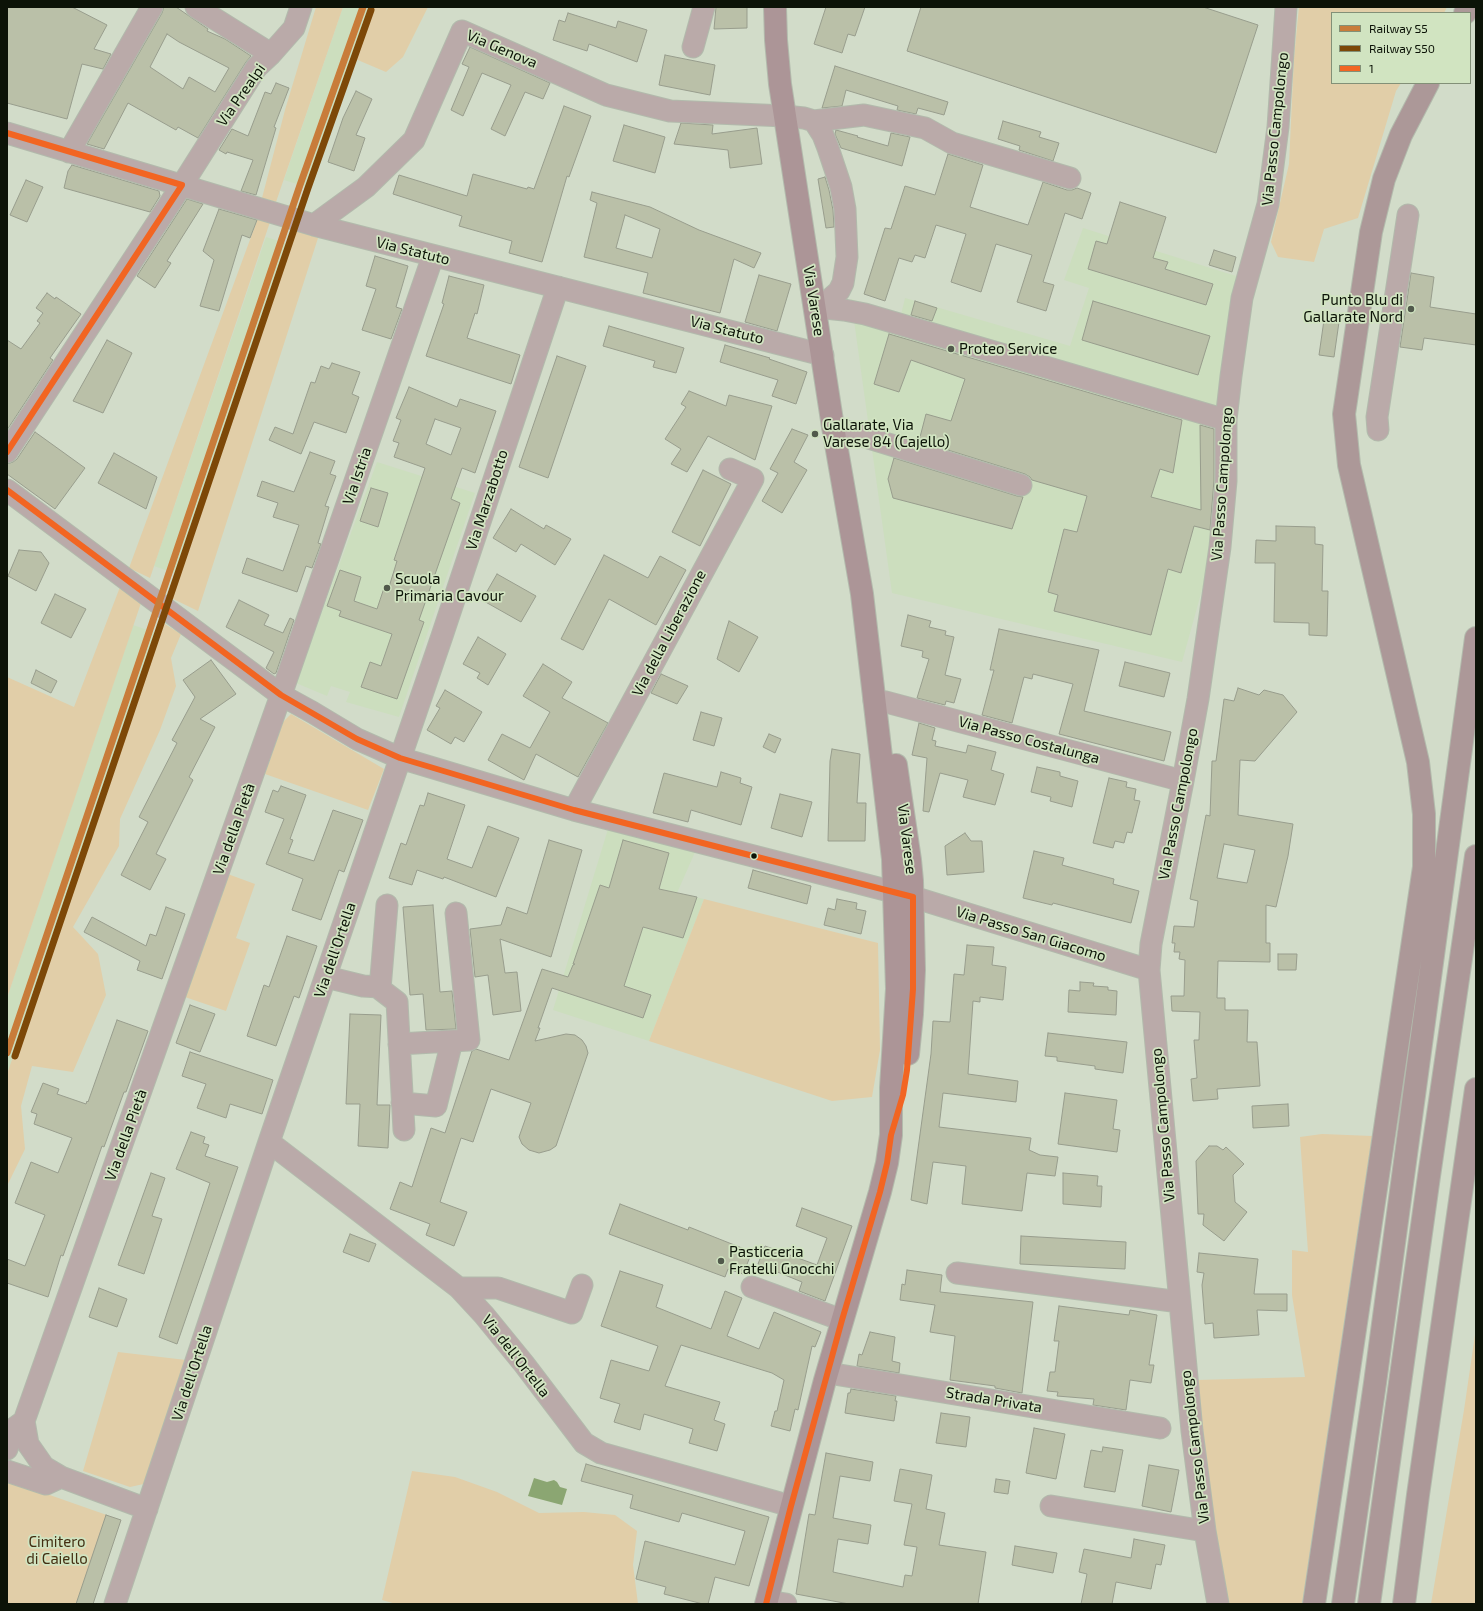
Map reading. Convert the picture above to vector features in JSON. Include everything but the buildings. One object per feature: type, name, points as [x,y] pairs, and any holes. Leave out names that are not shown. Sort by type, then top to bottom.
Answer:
[{"type":"highway","points":[[1314,1604],[1424,866],[1424,814],[1418,762],[1349,465],[1344,414],[1371,232],[1384,178],[1401,135],[1427,84]]},
{"type":"highway","points":[[1343,1604],[1375,1383],[1476,638]]},
{"type":"highway","points":[[1369,1604],[1429,1176],[1476,856]]},
{"type":"highway","points":[[1404,1604],[1418,1495],[1476,1089]]},
{"type":"main road","name":"Via Varese","points":[[773,1603],[791,1506],[887,1163],[891,1135],[891,1088],[904,895],[889,828],[880,702],[833,427],[785,116],[778,65],[775,7]]},
{"type":"street","points":[[69,152],[152,7]]},
{"type":"street","points":[[196,7],[271,54]]},
{"type":"street","name":"Via Prealpi","points":[[7,452],[182,185],[256,68],[271,54],[294,28],[301,7]]},
{"type":"street","points":[[693,47],[704,7]]},
{"type":"street","name":"Via Passo Campolongo","points":[[1218,1604],[1205,1531],[1192,1431],[1149,970],[1151,944],[1184,781],[1198,698],[1221,539],[1226,481],[1226,420],[1242,298],[1268,204],[1278,127],[1286,7]]},
{"type":"street","name":"Via Genova","points":[[314,225],[366,187],[414,140],[462,31],[606,95],[670,111],[785,116]]},
{"type":"street","points":[[785,116],[804,118],[814,121],[864,115],[925,128],[952,143],[1070,178]]},
{"type":"street","points":[[814,121],[823,135],[841,187],[845,209],[847,257],[844,283],[839,292],[815,308]]},
{"type":"street","name":"Via Statuto","points":[[7,134],[314,225],[433,256],[558,286],[823,355]]},
{"type":"street","points":[[1378,430],[1377,417],[1408,215]]},
{"type":"street","name":"Via Istria","points":[[281,695],[433,256]]},
{"type":"street","name":"Via Marzabotto","points":[[400,758],[558,286]]},
{"type":"street","points":[[815,308],[844,310],[865,314],[1226,420]]},
{"type":"street","points":[[833,427],[1021,485]]},
{"type":"street","name":"Via della Liberazione","points":[[574,810],[753,479],[730,469]]},
{"type":"street","points":[[7,490],[281,695],[357,739],[400,758],[574,810],[904,895]]},
{"type":"street","name":"Via della Pietà","points":[[147,1508],[61,1477],[44,1467],[28,1444],[24,1421],[281,695]]},
{"type":"street","name":"Via Passo Costalunga","points":[[880,702],[1184,781]]},
{"type":"street","name":"Via dell'Ortella","points":[[115,1604],[269,1142],[400,758]]},
{"type":"street","name":"Via Passo San Giacomo","points":[[904,895],[1149,970]]},
{"type":"street","points":[[380,988],[387,905]]},
{"type":"street","points":[[399,1044],[469,1040],[456,913]]},
{"type":"street","points":[[326,977],[363,986],[380,988],[397,1002],[404,1130]]},
{"type":"street","points":[[402,1103],[436,1106],[452,1041]]},
{"type":"street","name":"Via dell'Ortella","points":[[269,1142],[459,1288],[484,1315],[524,1364],[584,1443],[601,1454],[791,1506]]},
{"type":"street","points":[[957,1273],[1180,1302]]},
{"type":"street","points":[[459,1288],[498,1288],[572,1313],[582,1285]]},
{"type":"street","points":[[752,1287],[842,1320]]},
{"type":"street","name":"Strada Privata","points":[[828,1372],[1160,1428]]},
{"type":"street","points":[[7,1449],[13,1429],[24,1421]]},
{"type":"street","points":[[7,1471],[46,1484],[61,1477]]},
{"type":"street","points":[[1052,1506],[1205,1531]]},
{"type":"shaded area","points":[[343,7],[370,7],[310,188],[284,180]]},
{"type":"shaded area","points":[[1083,228],[1236,276],[1224,415],[1218,532],[1182,662],[892,593],[851,299],[901,315],[905,298],[1070,346],[1089,288],[1064,280]]},
{"type":"shaded area","points":[[266,237],[291,245],[177,574],[154,566]]},
{"type":"shaded area","name":"Scuola Primaria Cavour","points":[[377,462],[475,493],[399,717],[346,702],[350,692],[331,686],[327,696],[296,683]]},
{"type":"shaded area","points":[[133,625],[156,633],[81,860],[7,1074],[7,998]]},
{"type":"shaded area","points":[[608,829],[696,850],[677,893],[704,899],[649,1041],[553,1010]]},
{"type":"shaded area","points":[[534,1478],[547,1482],[554,1480],[560,1487],[567,1489],[562,1505],[528,1496]]},
{"type":"green space","points":[[316,7],[343,7],[276,202],[262,198],[285,110]]},
{"type":"green space","points":[[370,7],[428,7],[403,57],[386,72],[353,58]]},
{"type":"green space","points":[[1299,7],[1447,7],[1444,12],[1331,12],[1331,84],[1400,84],[1396,91],[1358,218],[1324,229],[1314,262],[1278,257],[1271,242],[1289,164],[1294,58]]},
{"type":"green space","points":[[258,218],[270,222],[150,578],[129,568]]},
{"type":"green space","points":[[296,230],[318,238],[198,611],[169,597],[262,333]]},
{"type":"green space","points":[[120,587],[141,603],[7,998],[7,677],[74,707]]},
{"type":"green space","points":[[160,621],[181,634],[171,658],[176,686],[160,730],[120,819],[119,846],[73,927],[98,954],[106,995],[73,1072],[32,1066],[21,1106],[25,1149],[7,1186],[7,1074],[81,860]]},
{"type":"green space","points":[[291,714],[384,769],[368,810],[265,774],[283,722]]},
{"type":"green space","points":[[225,873],[255,884],[236,938],[250,943],[226,1011],[182,996]]},
{"type":"green space","points":[[704,899],[878,943],[880,1050],[872,1097],[832,1101],[649,1041]]},
{"type":"green space","points":[[1322,1134],[1372,1136],[1302,1604],[1229,1604],[1209,1499],[1197,1380],[1305,1377],[1292,1295],[1292,1250],[1308,1252],[1300,1137]]},
{"type":"green space","points":[[1476,1328],[1476,1604],[1431,1604],[1464,1410]]},
{"type":"green space","points":[[118,1352],[186,1360],[148,1483],[130,1487],[83,1471]]},
{"type":"green space","points":[[412,1471],[455,1477],[497,1492],[539,1513],[584,1512],[615,1515],[637,1531],[633,1565],[638,1604],[396,1604],[382,1600]]},
{"type":"green space","name":"Cimitero di Caiello","points":[[7,1480],[121,1520],[93,1604],[7,1604]]},
{"type":"rail line","name":"S5","points":[[7,1053],[300,185],[363,7]]},
{"type":"rail line","name":"S50","points":[[15,1056],[308,188],[371,10]]},
{"type":"transit line","name":"1","points":[[7,133],[182,185],[7,452]]},
{"type":"transit line","name":"1","points":[[7,490],[281,695],[357,739],[400,758],[574,810],[913,897]]},
{"type":"transit line","name":"1","points":[[766,1604],[842,1320],[880,1192],[887,1163],[891,1135],[903,1095],[907,1070],[913,989],[913,897]]},
{"type":"place","name":"Punto Blu di Gallarate Nord","points":[[1411,309]]},
{"type":"place","name":"Proteo Service","points":[[951,349]]},
{"type":"place","name":"Gallarate, Via Varese 84 (Cajello)","points":[[815,434]]},
{"type":"place","name":"Scuola Primaria Cavour","points":[[387,588]]},
{"type":"place","name":"Pasticceria Fratelli Gnocchi","points":[[721,1261]]}]
